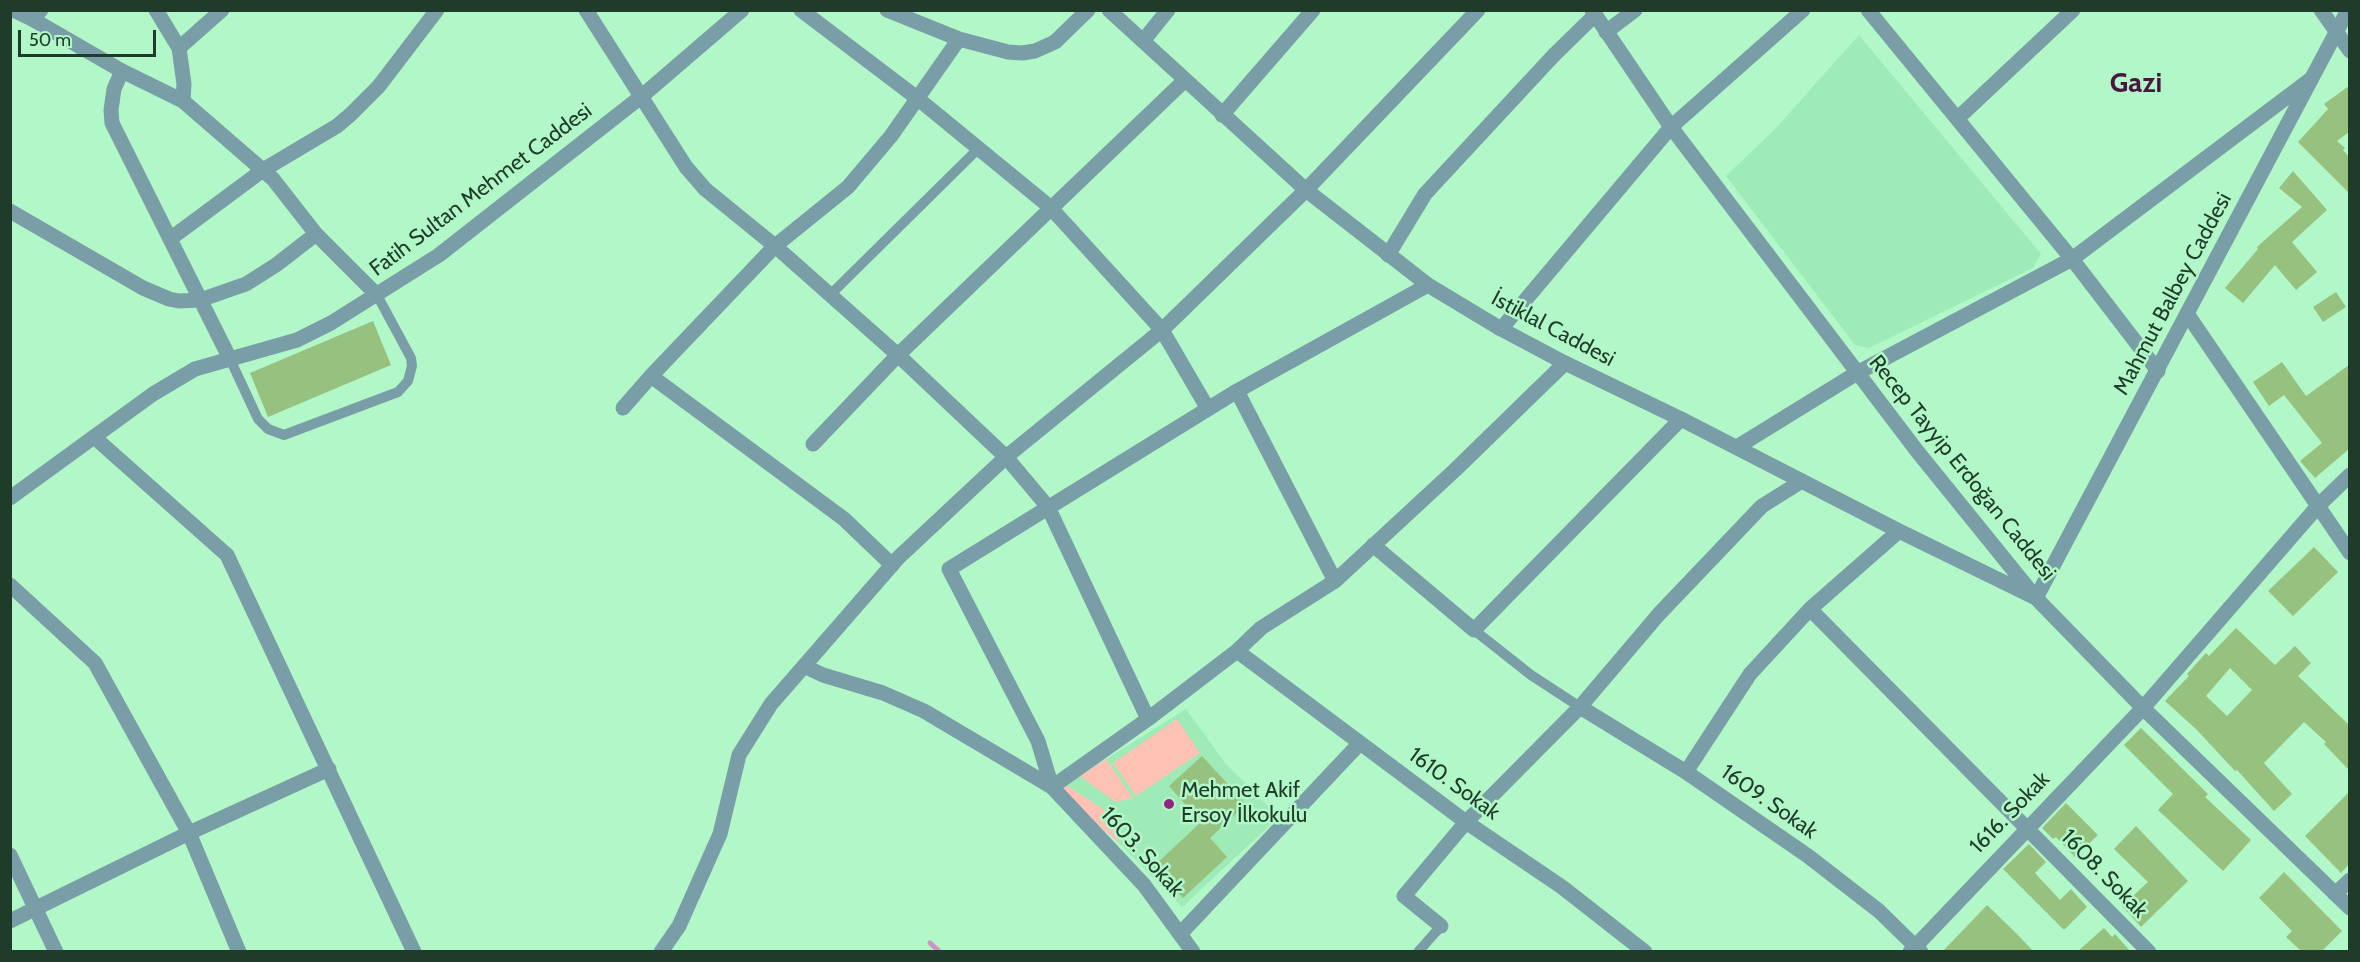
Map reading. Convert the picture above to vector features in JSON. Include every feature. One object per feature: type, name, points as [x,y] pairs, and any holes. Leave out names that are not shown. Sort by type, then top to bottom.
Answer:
[{"type":"street","points":[[13,10],[37,15],[122,71],[183,101],[273,179],[316,234],[377,295]]},
{"type":"street","points":[[156,10],[179,48],[184,84],[183,101]]},
{"type":"street","points":[[179,48],[222,10]]},
{"type":"street","points":[[170,239],[263,170],[337,126],[357,109],[379,86],[437,10]]},
{"type":"street","points":[[586,10],[686,167],[705,189],[831,294],[898,355],[1006,457],[1048,507],[1148,719]]},
{"type":"street","name":"Fatih Sultan Mehmet Caddesi","points":[[10,498],[153,394],[195,369],[297,339],[331,323],[439,255],[642,96],[742,10]]},
{"type":"street","points":[[801,10],[917,98],[1050,207],[1162,330],[1208,409]]},
{"type":"street","points":[[887,10],[959,39],[1008,52],[1035,51],[1055,42],[1088,10]]},
{"type":"street","name":"İstiklal Caddesi","points":[[1109,10],[1184,81],[1306,190],[1428,285],[1501,329],[1565,363],[2036,598]]},
{"type":"street","points":[[1143,41],[1168,10]]},
{"type":"street","points":[[1222,115],[1313,10]]},
{"type":"street","points":[[1606,32],[1635,10]]},
{"type":"street","points":[[1501,329],[1671,127],[1803,10]]},
{"type":"street","points":[[1868,10],[2072,259],[2158,371]]},
{"type":"street","points":[[1958,118],[2073,10]]},
{"type":"street","points":[[2321,10],[2349,51]]},
{"type":"street","name":"Mahmut Balbey Caddesi","points":[[2036,598],[2348,10]]},
{"type":"street","points":[[661,951],[679,926],[720,834],[739,755],[771,704],[892,565],[1006,457],[1162,330],[1306,190],[1471,12]]},
{"type":"street","points":[[1388,255],[1425,194],[1593,13]]},
{"type":"street","name":"Recep Tayyip Erdoğan Caddesi","points":[[1593,13],[1671,127],[1857,373],[2036,598],[2143,708],[2349,908]]},
{"type":"street","points":[[623,408],[775,246],[848,187],[891,136],[959,39]]},
{"type":"street","points":[[122,71],[114,89],[112,123],[230,359]]},
{"type":"street","points":[[1737,447],[1857,373],[2072,259],[2311,79]]},
{"type":"street","points":[[813,444],[898,355],[1184,81]]},
{"type":"street","points":[[13,215],[143,288],[169,299],[189,301],[200,300],[246,284],[276,265],[316,234]]},
{"type":"street","points":[[1052,787],[1038,741],[949,569],[1237,391],[1428,285]]},
{"type":"street","points":[[2188,315],[2349,553]]},
{"type":"street","points":[[1052,787],[1148,719],[1237,651],[1261,628],[1335,581],[1455,470],[1565,363]]},
{"type":"street","points":[[651,376],[844,519],[892,565]]},
{"type":"street","points":[[1237,391],[1335,581]]},
{"type":"street","points":[[1373,545],[1474,630],[1681,419]]},
{"type":"street","points":[[94,437],[227,555],[414,951]]},
{"type":"street","name":"1616. Sokak","points":[[1915,949],[2027,827],[2143,708],[2318,506],[2349,475]]},
{"type":"street","points":[[1441,926],[1404,896],[1467,822],[1580,706],[1659,614],[1762,506],[1802,481]]},
{"type":"street","points":[[1686,772],[1750,674],[1810,609],[1899,531]]},
{"type":"street","points":[[10,585],[95,663],[189,833],[238,951]]},
{"type":"street","name":"1608. Sokak","points":[[1810,609],[2149,951]]},
{"type":"street","name":"1610. Sokak","points":[[1237,651],[1467,822],[1562,887],[1645,951]]},
{"type":"street","points":[[804,666],[823,675],[883,693],[924,711],[1052,787]]},
{"type":"street","name":"1609. Sokak","points":[[1580,706],[1686,772],[1847,885],[1879,911],[1915,949]]},
{"type":"street","points":[[1180,933],[1360,743]]},
{"type":"street","points":[[10,921],[189,833],[329,769]]},
{"type":"street","name":"1603. Sokak","points":[[1052,787],[1144,885],[1193,951]]},
{"type":"street","points":[[10,855],[56,951]]},
{"type":"street","points":[[2336,894],[2349,880]]},
{"type":"lane","points":[[831,294],[979,148]]},
{"type":"lane","points":[[230,359],[258,419],[268,429],[284,435],[398,392],[408,381],[412,366],[411,358],[377,295]]},
{"type":"lane","points":[[1474,630],[1531,675],[1580,706]]},
{"type":"lane","points":[[1418,951],[1441,926]]},
{"type":"shaded area","points":[[1859,35],[2041,254],[2033,268],[1869,348],[1855,345],[1726,176],[1776,128]]},
{"type":"shaded area","name":"Mehmet Akif Ersoy İlkokulu","points":[[1186,709],[1225,763],[1279,817],[1182,907],[1119,843],[1057,790]]},
{"type":"shaded area","points":[[1177,719],[1200,753],[1136,796],[1113,763]]},
{"type":"shaded area","points":[[1106,759],[1133,798],[1115,802],[1080,776]]},
{"type":"shaded area","points":[[1066,785],[1112,815],[1119,843],[1057,790]]},
{"type":"building","points":[[2349,86],[2349,132],[2337,141],[2345,148],[2343,150],[2349,157],[2349,193],[2298,142],[2328,109],[2324,104]]},
{"type":"building","points":[[2293,171],[2327,210],[2292,242],[2317,272],[2296,290],[2275,265],[2243,303],[2225,288],[2258,249],[2257,247],[2302,207],[2279,188]]},
{"type":"building","points":[[2336,292],[2346,307],[2323,322],[2313,307]]},
{"type":"building","points":[[373,321],[391,365],[268,417],[250,373]]},
{"type":"building","points":[[2282,362],[2306,396],[2349,365],[2349,449],[2315,478],[2300,461],[2322,443],[2284,395],[2269,406],[2253,382]]},
{"type":"building","points":[[2314,547],[2338,572],[2293,616],[2268,591]]},
{"type":"building","points":[[2236,628],[2275,665],[2295,646],[2311,663],[2298,676],[2349,725],[2349,770],[2324,744],[2326,742],[2304,722],[2264,763],[2292,794],[2274,811],[2237,770],[2235,771],[2197,730],[2165,701],[2189,676],[2187,674],[2206,653],[2209,656]],"holes":[[[2230,668],[2252,690],[2227,716],[2206,696]]]},
{"type":"building","points":[[2141,728],[2208,794],[2205,797],[2251,840],[2223,871],[2158,810],[2173,794],[2124,745]]},
{"type":"building","points":[[1202,756],[1246,804],[1210,838],[1227,857],[1183,898],[1153,867],[1201,822],[1169,786]]},
{"type":"building","points":[[2349,792],[2349,864],[2341,873],[2305,836]]},
{"type":"building","points":[[2066,803],[2098,835],[2075,857],[2056,837],[2053,839],[2042,828]]},
{"type":"building","points":[[2136,826],[2188,881],[2141,927],[2122,906],[2148,882],[2114,849]]},
{"type":"building","points":[[2029,844],[2046,862],[2035,873],[2060,900],[2071,889],[2087,907],[2064,930],[2003,869]]},
{"type":"building","points":[[2284,872],[2342,931],[2322,951],[2301,951],[2286,937],[2292,931],[2259,898]]},
{"type":"building","points":[[1987,905],[2017,934],[2033,951],[1943,951]]},
{"type":"building","points":[[2104,928],[2112,937],[2115,934],[2130,951],[2078,951]]},
{"type":"waterway","points":[[930,943],[940,952]]},
{"type":"place","name":"Mehmet Akif Ersoy İlkokulu","points":[[1169,804]]},
{"type":"district","name":"Gazi","points":[[2136,84]]}]
